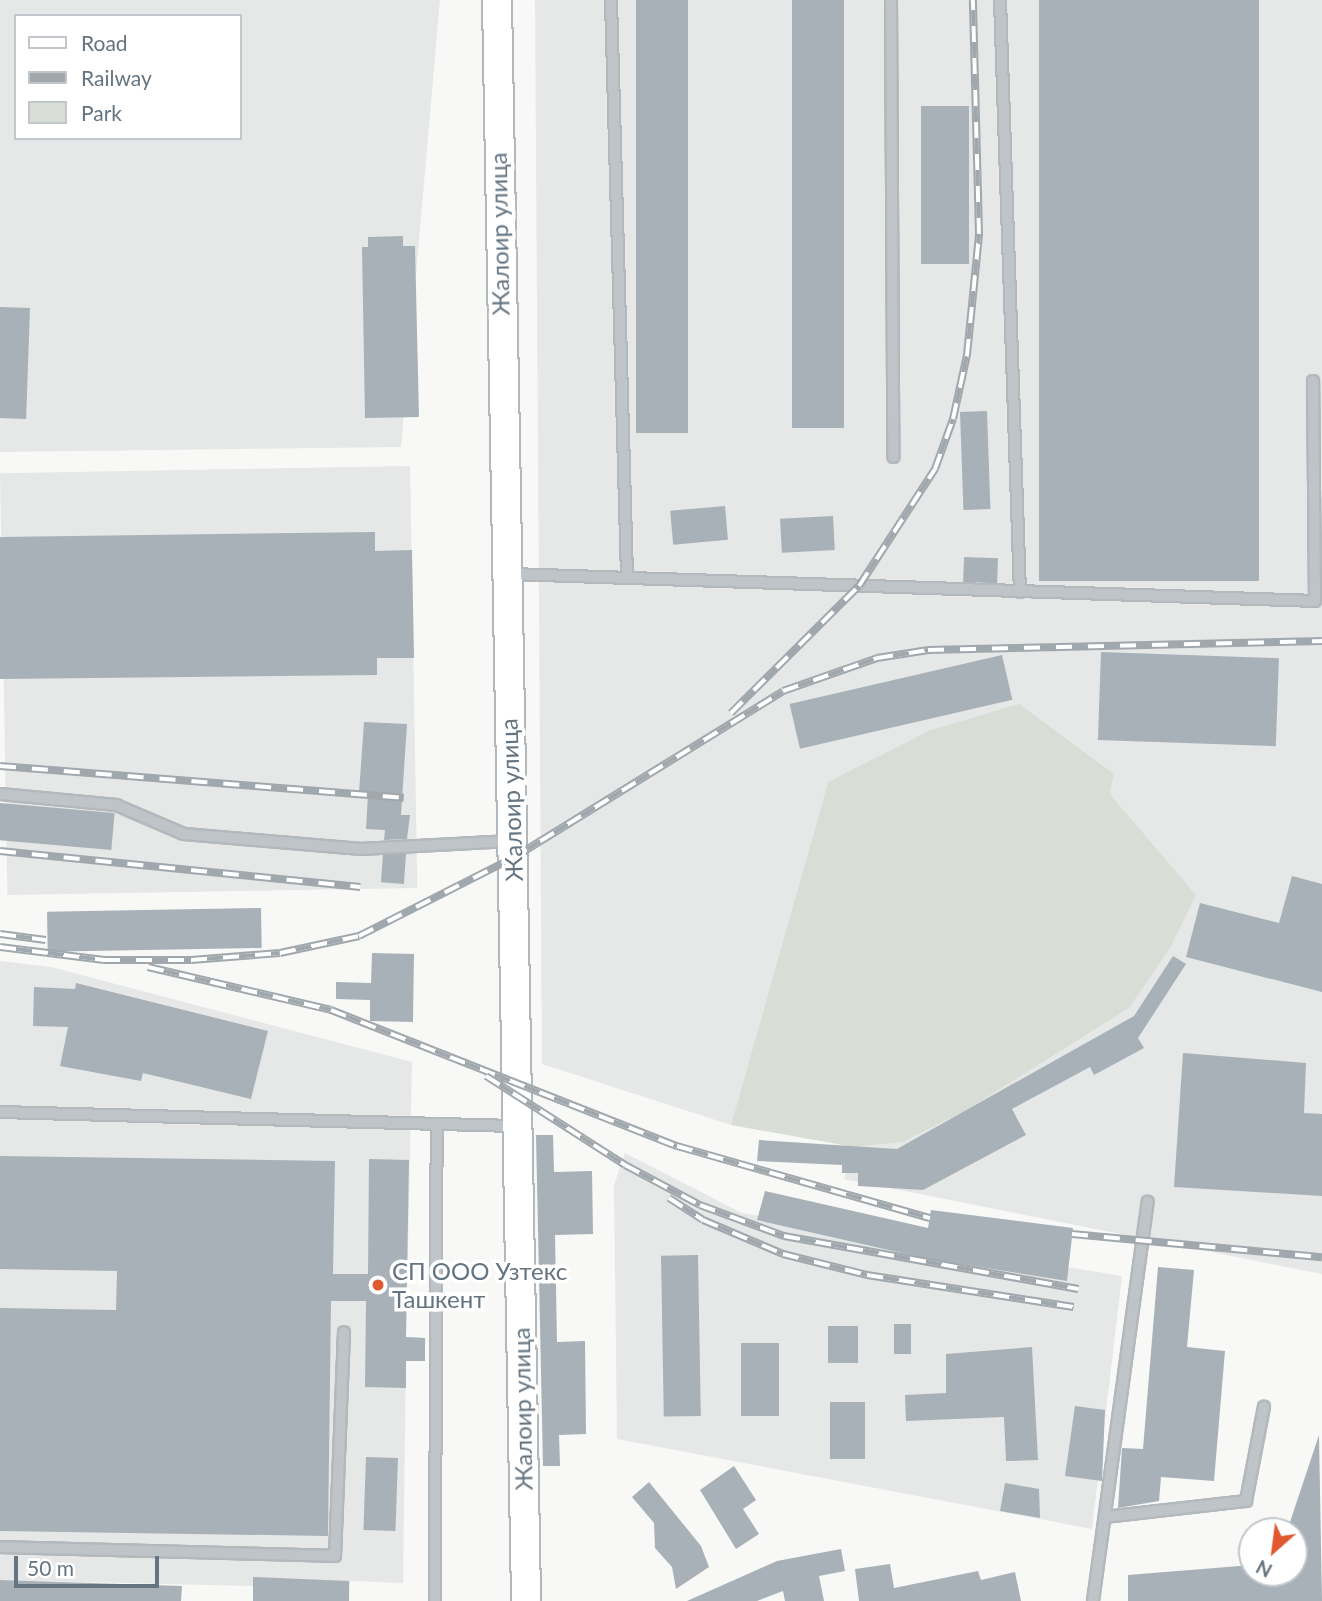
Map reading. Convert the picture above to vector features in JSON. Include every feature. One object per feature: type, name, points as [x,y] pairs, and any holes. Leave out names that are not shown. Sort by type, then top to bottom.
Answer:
[{"type":"street","name":"Жалоир улица","points":[[496,0],[503,574],[512,841],[526,1601]]},
{"type":"lane","points":[[611,0],[627,578]]},
{"type":"lane","points":[[891,0],[893,457]]},
{"type":"lane","points":[[1000,0],[1020,592]]},
{"type":"lane","points":[[503,574],[1315,601],[1313,381]]},
{"type":"lane","points":[[0,793],[116,805],[184,834],[361,849],[512,841]]},
{"type":"lane","points":[[0,1112],[518,1126]]},
{"type":"lane","points":[[435,1601],[437,1124]]},
{"type":"lane","points":[[1093,1601],[1148,1202]]},
{"type":"lane","points":[[0,1547],[335,1556],[344,1332]]},
{"type":"lane","points":[[1105,1517],[1246,1501],[1264,1407]]},
{"type":"shaded area","points":[[0,0],[440,0],[401,447],[0,452]]},
{"type":"shaded area","points":[[535,0],[1322,0],[1322,1274],[844,1179],[854,1147],[903,1142],[967,1110],[1129,1008],[1196,895],[1110,794],[1114,774],[1094,763],[828,782],[731,1125],[542,1064]]},
{"type":"shaded area","points":[[410,466],[417,888],[7,895],[0,473]]},
{"type":"shaded area","points":[[0,961],[51,967],[412,1062],[406,1337],[425,1338],[425,1361],[406,1361],[403,1583],[350,1581],[349,1601],[253,1601],[253,1586],[0,1580]]},
{"type":"shaded area","points":[[625,1153],[742,1213],[1122,1276],[1092,1529],[617,1439],[614,1185]]},
{"type":"green space","points":[[1019,704],[1114,774],[1110,794],[1196,895],[1170,948],[1129,1008],[967,1110],[903,1142],[854,1147],[731,1125],[828,782],[931,730]]},
{"type":"building","points":[[636,0],[688,0],[688,433],[636,433]]},
{"type":"building","points":[[792,0],[844,0],[844,428],[792,428]]},
{"type":"building","points":[[1039,0],[1259,0],[1259,581],[1039,581]]},
{"type":"building","points":[[921,106],[969,106],[969,264],[921,264]]},
{"type":"building","points":[[403,236],[403,246],[415,246],[419,417],[365,418],[362,247],[368,247],[368,237]]},
{"type":"building","points":[[0,307],[30,308],[26,419],[0,418]]},
{"type":"building","points":[[987,411],[990,509],[963,510],[960,412]]},
{"type":"building","points":[[725,506],[728,540],[673,545],[670,511]]},
{"type":"building","points":[[833,516],[835,550],[782,553],[780,519]]},
{"type":"building","points":[[375,532],[375,551],[412,550],[414,658],[377,658],[377,675],[0,679],[0,537]]},
{"type":"building","points":[[964,557],[998,558],[997,583],[963,582]]},
{"type":"building","points":[[1101,652],[1279,658],[1276,746],[1098,740]]},
{"type":"building","points":[[1002,655],[1012,700],[800,749],[790,704]]},
{"type":"building","points":[[364,722],[407,724],[401,815],[410,815],[407,839],[384,840],[385,830],[366,829],[368,794],[359,793]]},
{"type":"building","points":[[0,803],[115,813],[111,850],[0,840]]},
{"type":"building","points":[[383,852],[406,854],[404,884],[381,882]]},
{"type":"building","points":[[1292,876],[1322,884],[1322,992],[1186,957],[1200,903],[1279,923]]},
{"type":"building","points":[[261,908],[262,948],[48,952],[47,912]]},
{"type":"building","points":[[372,953],[414,954],[413,1022],[370,1021],[370,1000],[336,999],[336,982],[371,983]]},
{"type":"building","points":[[1173,956],[1186,964],[1138,1038],[1144,1048],[1094,1075],[1090,1067],[1012,1109],[1026,1135],[923,1190],[858,1186],[858,1173],[842,1173],[842,1165],[757,1161],[759,1140],[897,1149],[1134,1016]]},
{"type":"building","points":[[76,983],[268,1031],[251,1099],[143,1073],[141,1081],[60,1066],[68,1027],[33,1026],[34,987],[75,989]]},
{"type":"building","points":[[1183,1053],[1306,1063],[1304,1113],[1322,1114],[1322,1196],[1174,1187]]},
{"type":"building","points":[[536,1135],[553,1135],[554,1172],[592,1171],[593,1234],[555,1235],[557,1342],[585,1341],[586,1434],[559,1435],[560,1466],[543,1466]]},
{"type":"building","points":[[0,1156],[335,1161],[333,1274],[368,1274],[369,1159],[409,1160],[406,1337],[425,1338],[425,1361],[406,1361],[406,1388],[365,1387],[366,1301],[331,1301],[328,1536],[0,1531],[0,1308],[116,1310],[117,1271],[0,1269]]},
{"type":"building","points":[[765,1191],[928,1228],[931,1210],[1073,1228],[1067,1281],[924,1258],[757,1220]]},
{"type":"building","points":[[698,1255],[701,1416],[664,1417],[661,1256]]},
{"type":"building","points":[[1158,1267],[1194,1270],[1187,1347],[1225,1351],[1214,1481],[1161,1477],[1159,1501],[1118,1508],[1122,1448],[1143,1449]]},
{"type":"building","points":[[894,1324],[911,1324],[911,1354],[894,1354]]},
{"type":"building","points":[[828,1326],[858,1326],[858,1363],[828,1363]]},
{"type":"building","points":[[741,1343],[779,1343],[779,1416],[741,1416]]},
{"type":"building","points":[[1032,1347],[1038,1460],[1006,1461],[1004,1417],[906,1421],[905,1395],[946,1393],[946,1354]]},
{"type":"building","points":[[830,1402],[865,1402],[865,1459],[830,1459]]},
{"type":"building","points":[[1075,1406],[1105,1410],[1102,1481],[1065,1476]]},
{"type":"building","points":[[1319,1435],[1322,1601],[1128,1601],[1128,1575],[1238,1566],[1238,1587],[1308,1587],[1308,1517],[1292,1517]]},
{"type":"building","points":[[366,1457],[398,1458],[395,1531],[363,1530]]},
{"type":"building","points":[[734,1466],[756,1500],[743,1509],[759,1534],[736,1549],[700,1490]]},
{"type":"building","points":[[649,1482],[701,1546],[709,1567],[676,1589],[672,1567],[655,1548],[654,1523],[632,1497]]},
{"type":"building","points":[[1005,1483],[1039,1489],[1040,1518],[1000,1511]]},
{"type":"building","points":[[841,1549],[845,1571],[819,1576],[824,1601],[785,1601],[783,1591],[757,1601],[687,1601],[777,1561]]},
{"type":"building","points":[[890,1564],[894,1588],[978,1571],[981,1580],[1015,1572],[1021,1601],[859,1601],[855,1569]]},
{"type":"building","points":[[253,1577],[349,1581],[349,1601],[253,1601]]},
{"type":"building","points":[[0,1580],[182,1586],[181,1601],[0,1601]]},
{"type":"railway","points":[[731,713],[859,586],[935,469],[953,419],[967,355],[979,234],[973,0]]},
{"type":"railway","points":[[0,947],[104,960],[191,960],[280,953],[359,936],[513,858],[783,691],[877,658],[928,650],[1322,641]]},
{"type":"railway","points":[[0,766],[404,798]]},
{"type":"railway","points":[[0,851],[360,887]]},
{"type":"railway","points":[[0,934],[46,940]]},
{"type":"railway","points":[[148,967],[331,1010],[677,1146],[930,1218]]},
{"type":"railway","points":[[486,1076],[625,1165],[700,1205],[784,1236],[1078,1289]]},
{"type":"railway","points":[[669,1198],[703,1220],[783,1254],[867,1275],[1074,1307]]},
{"type":"railway","points":[[1072,1234],[1322,1257]]},
{"type":"place","name":"СП ООО Узтекс Ташкент","points":[[378,1285]]}]
